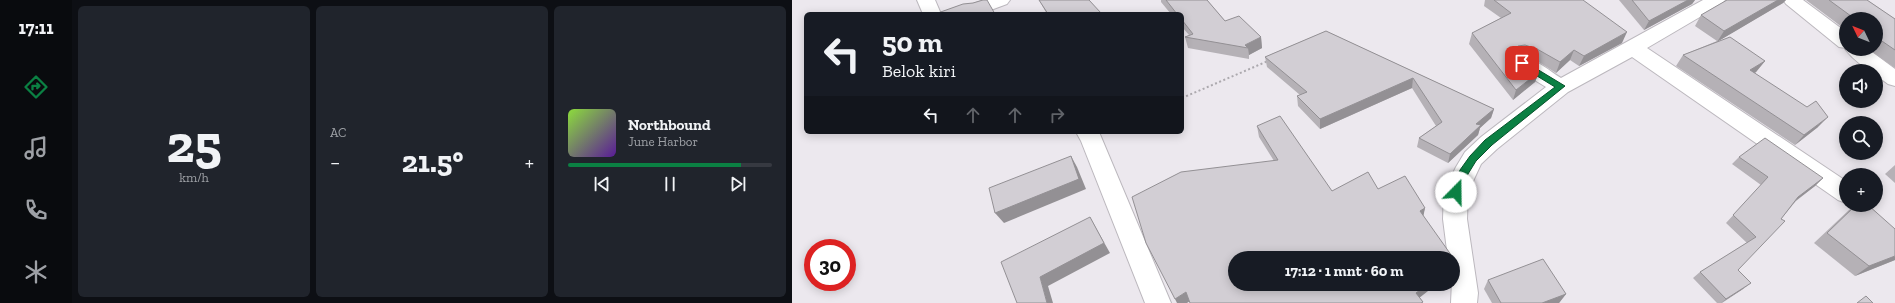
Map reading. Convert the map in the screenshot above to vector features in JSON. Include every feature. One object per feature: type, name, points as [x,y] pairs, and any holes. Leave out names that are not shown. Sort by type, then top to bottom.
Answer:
[{"type":"street","points":[[926,0],[931,12]]},
{"type":"street","points":[[968,12],[1001,0]]},
{"type":"street","points":[[1464,303],[1465,293],[1462,257],[1455,219],[1456,192],[1464,173],[1473,158],[1489,143],[1561,86],[1633,48],[1716,0]]},
{"type":"street","points":[[1792,0],[1839,37]]},
{"type":"street","points":[[1633,48],[1839,188]]},
{"type":"street","points":[[1864,56],[1895,79]]},
{"type":"street","points":[[1522,63],[1561,86]]},
{"type":"street","points":[[1088,134],[1158,303]]},
{"type":"path","points":[[1184,97],[1269,61]]},
{"type":"building","points":[[987,0],[994,12],[941,12],[963,4]]},
{"type":"building","points":[[1039,0],[1089,0],[1100,12],[1047,12]]},
{"type":"building","points":[[1166,0],[1207,0],[1225,21],[1239,16],[1261,37],[1245,45],[1248,48],[1185,37],[1193,34],[1184,23],[1184,12],[1175,12]]},
{"type":"building","points":[[1494,0],[1583,0],[1627,32],[1584,56],[1574,50],[1560,62],[1537,49],[1525,45],[1518,46],[1514,52],[1517,58],[1539,72],[1516,90],[1472,33],[1511,13]]},
{"type":"building","points":[[1632,0],[1688,0],[1649,21]]},
{"type":"building","points":[[1727,0],[1778,0],[1724,31],[1701,15]]},
{"type":"building","points":[[1829,0],[1867,0],[1895,19],[1895,50],[1883,42],[1883,12],[1845,12]]},
{"type":"building","points":[[1326,31],[1494,109],[1476,124],[1481,125],[1450,154],[1419,138],[1442,122],[1413,78],[1320,119],[1297,96],[1307,92],[1265,57]]},
{"type":"building","points":[[1730,37],[1765,61],[1750,70],[1807,107],[1816,101],[1828,117],[1804,135],[1683,55]]},
{"type":"building","points":[[1280,116],[1332,191],[1368,172],[1378,189],[1405,176],[1425,208],[1420,211],[1448,251],[1228,251],[1228,291],[1419,291],[1416,293],[1423,302],[1190,303],[1186,292],[1175,299],[1146,243],[1132,197],[1181,172],[1278,160],[1257,126]]},
{"type":"building","points":[[1765,138],[1823,178],[1798,197],[1781,219],[1785,221],[1738,270],[1751,283],[1726,299],[1700,272],[1756,237],[1733,215],[1768,177],[1739,157]]},
{"type":"building","points":[[1071,156],[1079,179],[995,213],[989,188]]},
{"type":"building","points":[[1849,212],[1876,212],[1895,229],[1895,256],[1869,266],[1827,233]]},
{"type":"building","points":[[1090,217],[1104,243],[1040,277],[1047,303],[1017,303],[1001,262]]},
{"type":"building","points":[[1543,259],[1566,294],[1542,303],[1501,303],[1488,280]]},
{"type":"building","points":[[1866,296],[1873,303],[1857,303]]},
{"type":"route","points":[[1456,192],[1464,173],[1473,158],[1489,143],[1561,86],[1522,63]]}]
